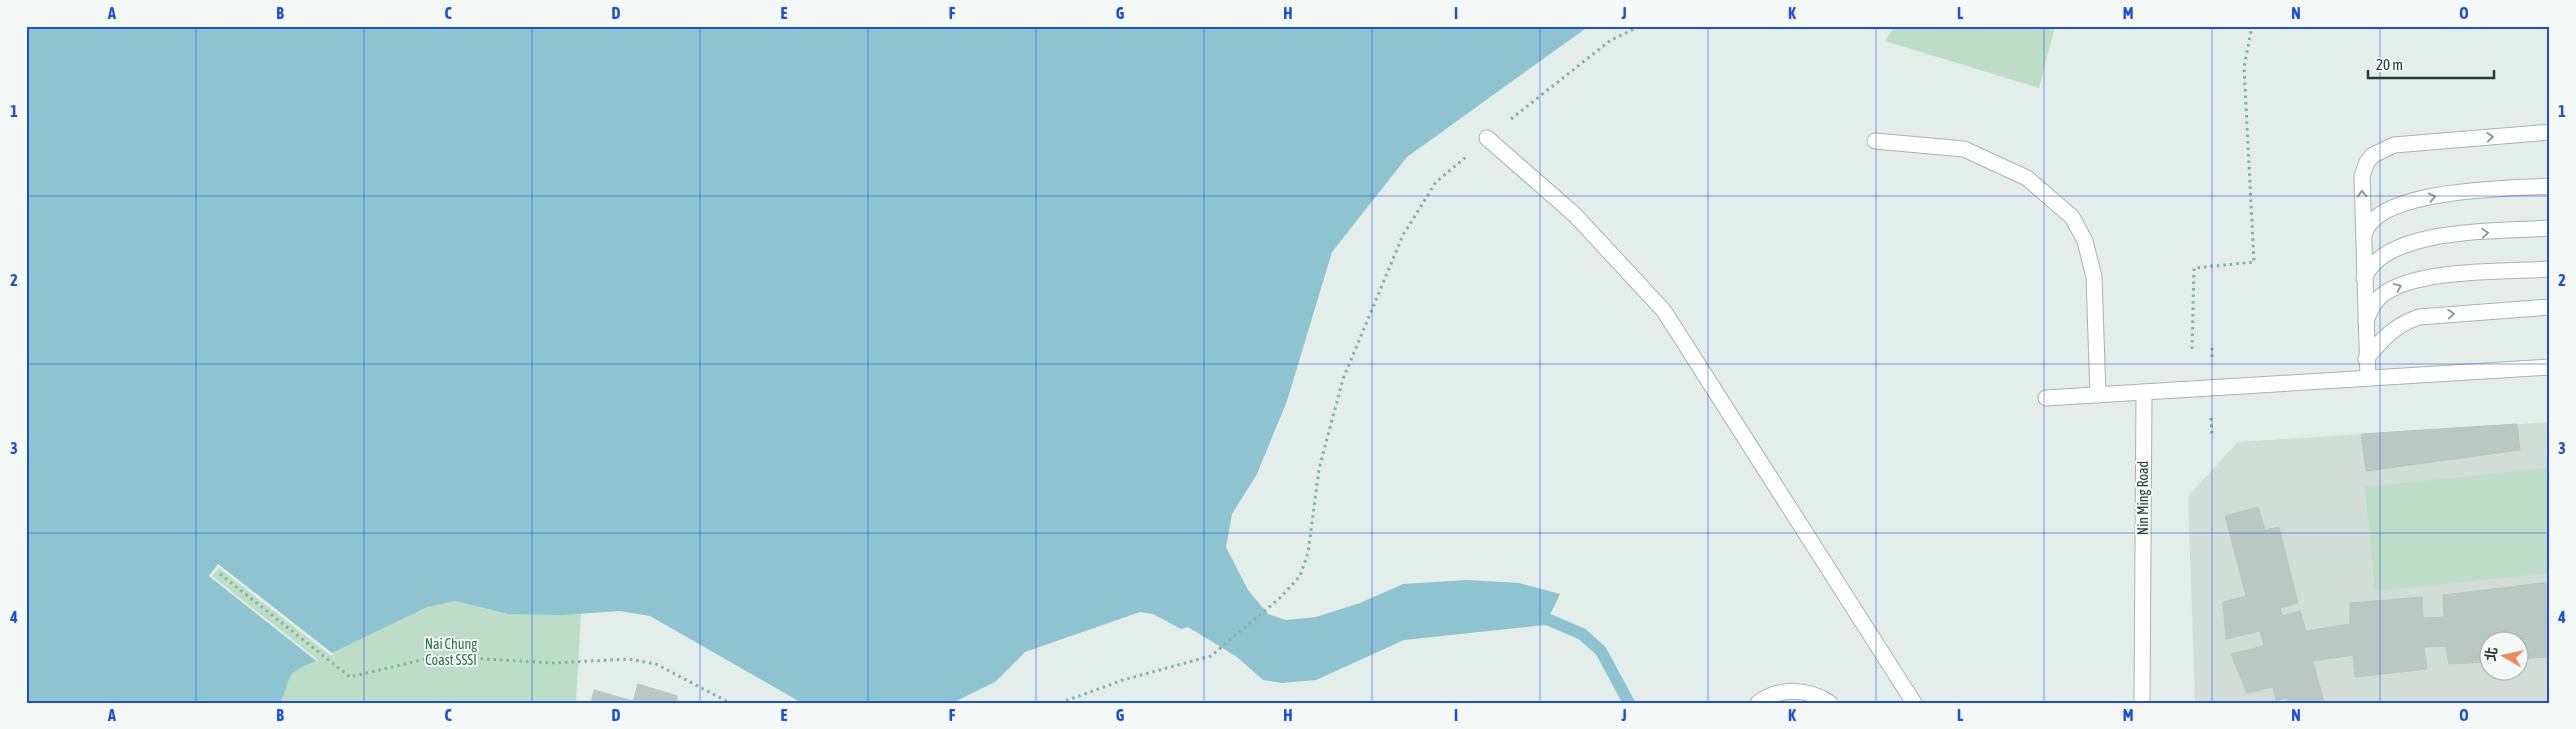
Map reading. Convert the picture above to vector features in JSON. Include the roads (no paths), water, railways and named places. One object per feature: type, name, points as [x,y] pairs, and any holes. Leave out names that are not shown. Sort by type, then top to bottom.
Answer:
[{"type":"street","points":[[2368,378],[2362,176],[2367,162],[2381,150],[2409,142],[2550,132]]},
{"type":"street","points":[[1487,138],[1575,215],[1664,311],[1914,703]]},
{"type":"street","points":[[1875,141],[1964,149],[2026,178],[2072,217],[2085,240],[2094,277],[2098,395]]},
{"type":"street","points":[[2363,237],[2369,223],[2377,216],[2405,204],[2463,192],[2550,186]]},
{"type":"street","points":[[2364,278],[2376,259],[2386,252],[2411,242],[2468,234],[2550,228]]},
{"type":"street","points":[[2365,321],[2380,296],[2407,282],[2441,276],[2550,269]]},
{"type":"street","points":[[2366,358],[2401,323],[2419,317],[2550,307]]},
{"type":"street","points":[[2046,398],[2550,367]]},
{"type":"street","name":"Nin Ming Road","points":[[2142,703],[2144,392]]},
{"type":"street","points":[[1758,703],[1780,692],[1801,691],[1821,697],[1830,703]]},
{"type":"water","points":[[26,26],[1589,26],[1407,157],[1332,252],[1287,401],[1257,474],[1232,514],[1226,547],[1248,590],[1268,614],[1286,620],[1316,617],[1360,603],[1403,584],[1467,580],[1519,583],[1560,594],[1545,625],[1404,640],[1316,680],[1282,683],[1263,680],[1237,657],[1188,627],[1181,629],[1153,614],[1140,612],[1025,652],[995,682],[952,703],[802,703],[650,616],[620,611],[562,615],[508,614],[455,601],[427,607],[332,653],[218,564],[209,576],[316,661],[298,669],[290,676],[280,703],[26,703]]},
{"type":"waterway","points":[[1533,613],[1582,634],[1601,651],[1629,703]]},
{"type":"park label","name":"Nai Chung Coast SSSI","points":[[451,652]]}]
